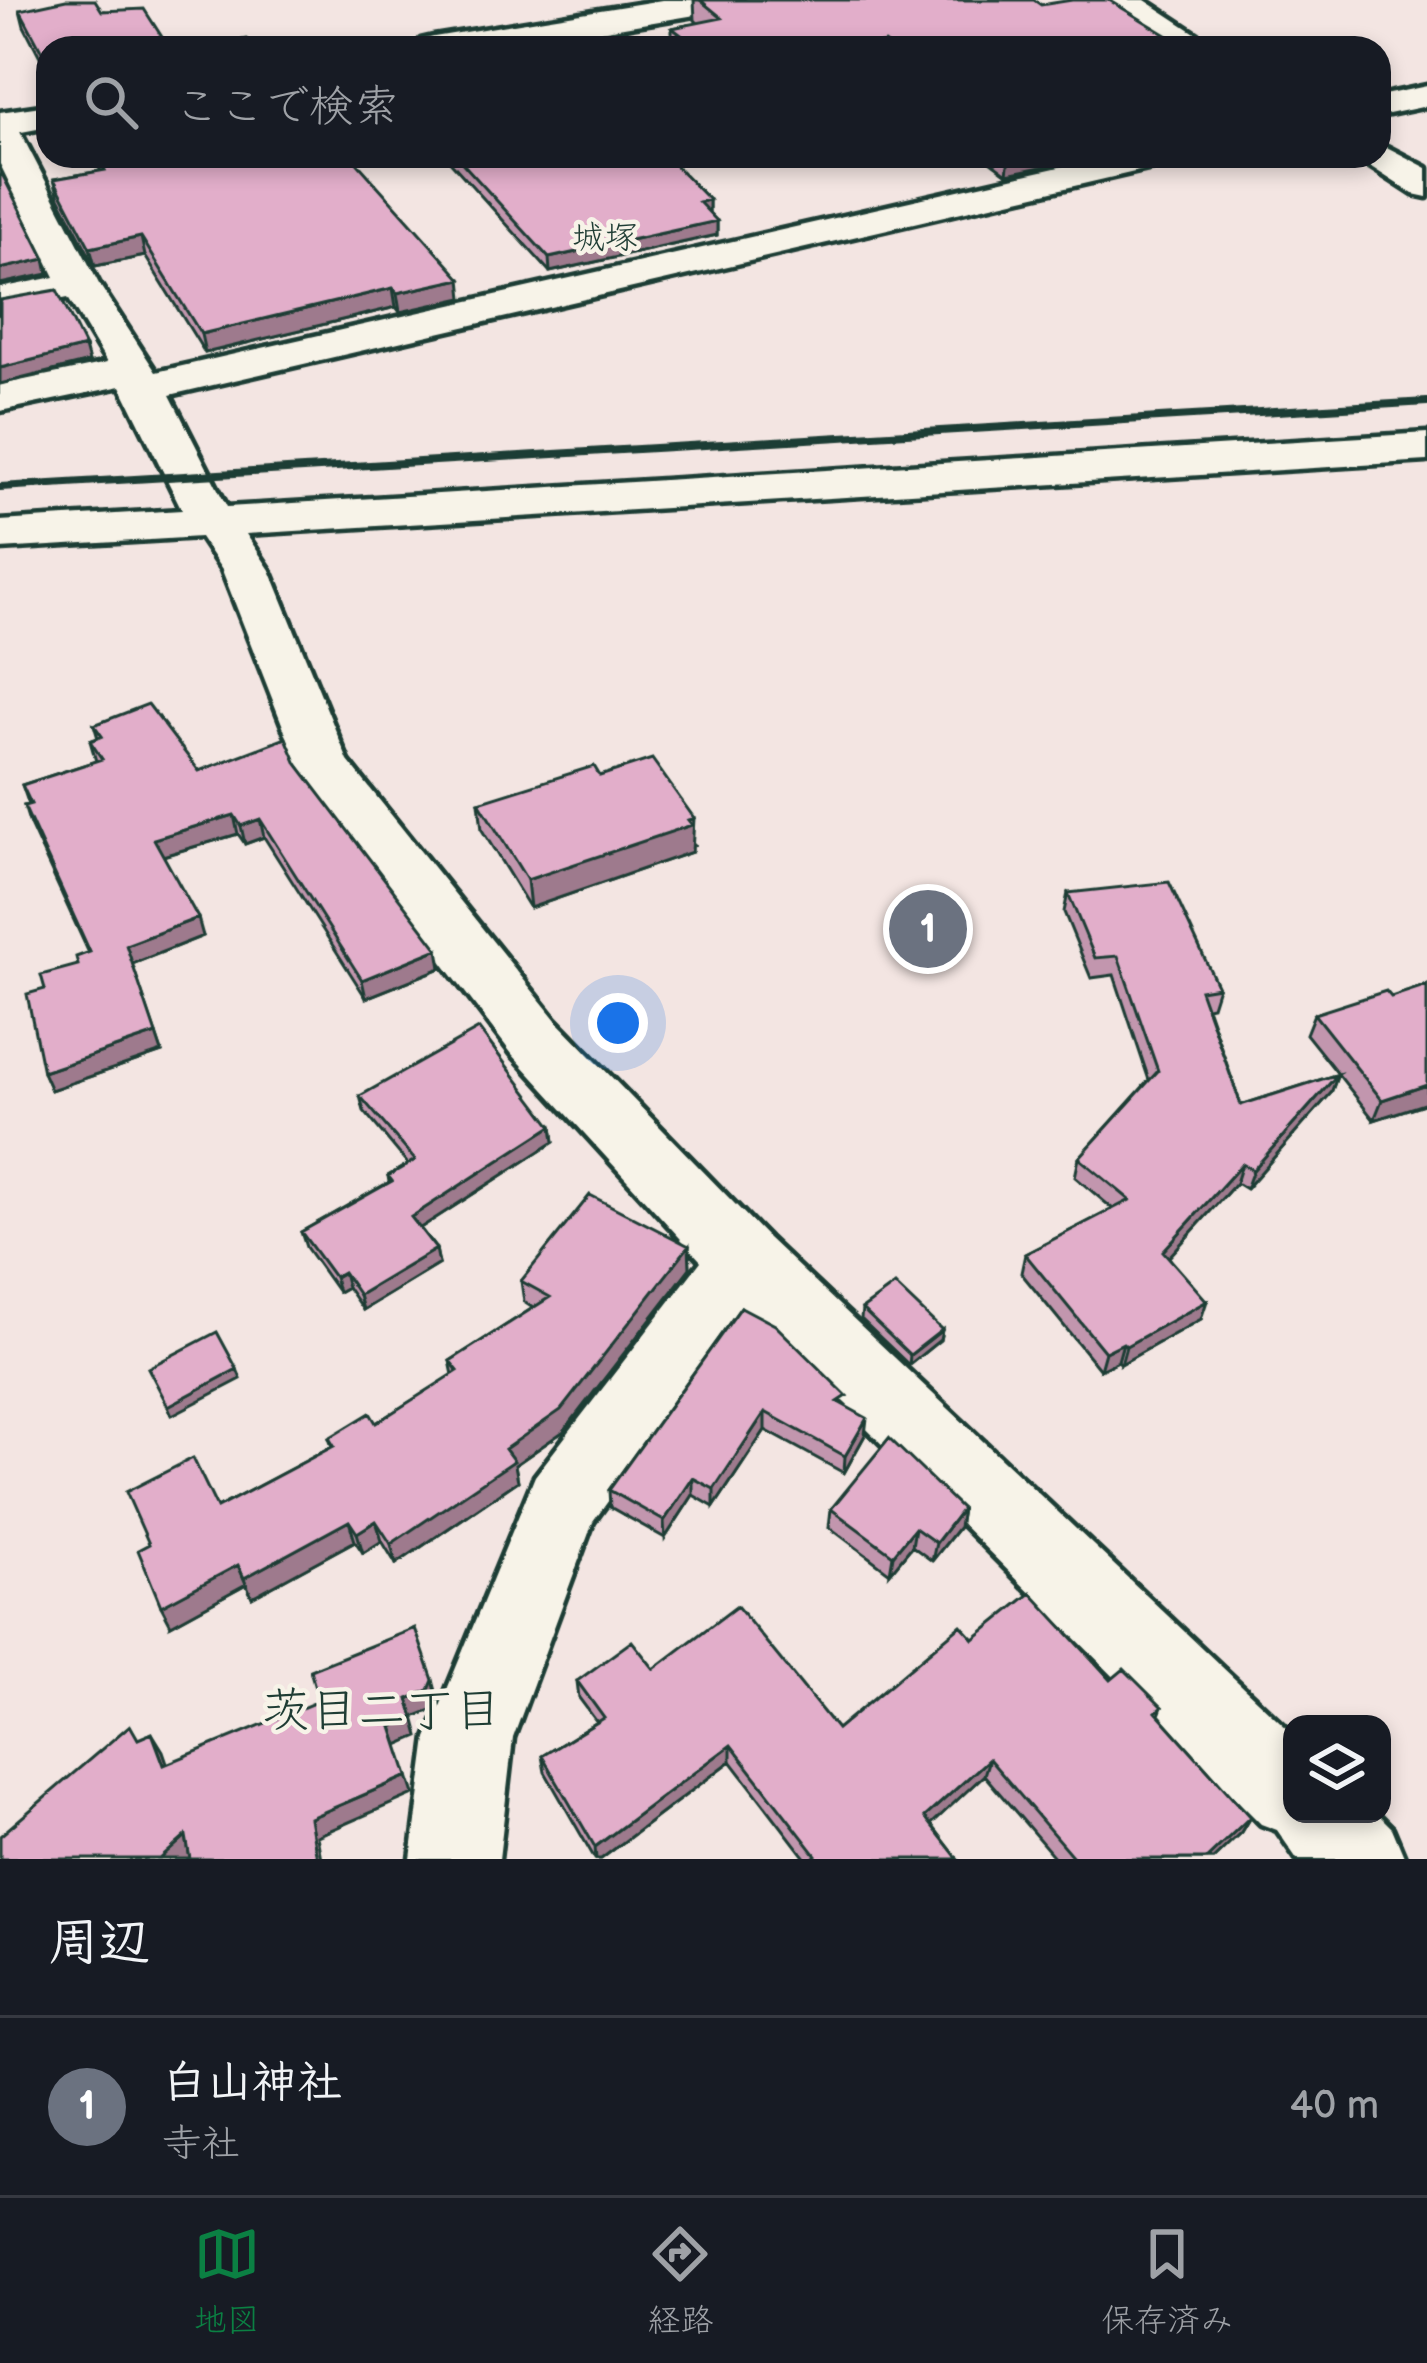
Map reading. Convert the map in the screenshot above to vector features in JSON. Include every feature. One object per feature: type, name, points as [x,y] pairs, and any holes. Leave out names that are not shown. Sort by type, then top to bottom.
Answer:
[{"type":"street","points":[[507,36],[725,0]]},
{"type":"street","points":[[1121,0],[1180,36]]},
{"type":"street","points":[[1391,104],[1427,96]]},
{"type":"street","points":[[36,118],[0,126],[79,284],[140,379],[184,461],[196,496],[217,520],[246,570],[323,767],[533,1037],[852,1370],[1283,1784]]},
{"type":"street","points":[[1391,162],[1427,185]]},
{"type":"street","points":[[0,398],[140,379],[1101,168]]},
{"type":"street","points":[[0,300],[79,284]]},
{"type":"street","points":[[0,535],[1427,447]]},
{"type":"street","points":[[455,1859],[470,1738],[562,1502],[743,1258]]},
{"type":"street","points":[[1323,1823],[1361,1859]]},
{"type":"building","points":[[66,0],[95,0],[102,11],[144,9],[161,36],[36,36],[36,40],[20,10]]},
{"type":"building","points":[[700,0],[1034,0],[1041,5],[1109,0],[1168,36],[669,36],[680,34],[672,28],[722,18]]},
{"type":"building","points":[[362,168],[461,279],[397,293],[393,288],[201,334],[141,237],[90,248],[54,179],[105,170]]},
{"type":"building","points":[[467,168],[678,168],[709,200],[699,202],[717,221],[549,258]]},
{"type":"building","points":[[0,170],[45,259],[0,269]]},
{"type":"building","points":[[57,290],[85,347],[0,368],[0,300]]},
{"type":"building","points":[[148,704],[199,771],[286,738],[297,764],[438,949],[362,980],[260,819],[241,826],[234,815],[154,839],[198,918],[126,945],[156,1034],[43,1072],[27,994],[45,989],[41,975],[78,965],[76,957],[90,952],[24,806],[31,804],[22,785],[102,759],[90,741],[102,736],[94,725]]},
{"type":"building","points":[[652,759],[694,818],[688,820],[692,825],[527,880],[479,802],[594,766],[600,776]]},
{"type":"building","points":[[1169,882],[1218,987],[1200,990],[1241,1105],[1338,1074],[1253,1170],[1242,1164],[1163,1251],[1207,1301],[1126,1346],[1123,1343],[1105,1352],[1025,1254],[1130,1200],[1079,1158],[1158,1071],[1118,956],[1095,958],[1068,893]]},
{"type":"building","points":[[1427,985],[1427,1085],[1382,1100],[1314,1014],[1386,991],[1391,997]]},
{"type":"building","points":[[479,1029],[552,1126],[411,1217],[436,1249],[359,1295],[343,1272],[334,1277],[301,1232],[392,1181],[388,1176],[415,1160],[360,1096]]},
{"type":"building","points":[[590,1195],[689,1246],[561,1410],[505,1449],[514,1461],[391,1544],[376,1521],[357,1533],[349,1521],[244,1578],[238,1565],[161,1606],[138,1550],[149,1544],[126,1492],[193,1458],[217,1508],[334,1446],[329,1438],[370,1413],[376,1423],[458,1371],[450,1361],[550,1297],[521,1281]]},
{"type":"building","points":[[895,1285],[942,1330],[910,1355],[862,1309]]},
{"type":"building","points":[[741,1307],[775,1325],[847,1396],[838,1402],[867,1418],[845,1456],[765,1412],[714,1489],[693,1478],[664,1521],[609,1490]]},
{"type":"building","points":[[217,1332],[237,1369],[168,1406],[148,1368]]},
{"type":"building","points":[[889,1438],[962,1509],[936,1543],[915,1528],[893,1555],[831,1509]]},
{"type":"building","points":[[1031,1593],[1111,1680],[1124,1669],[1162,1707],[1156,1712],[1250,1817],[1206,1859],[1072,1859],[989,1759],[925,1817],[958,1859],[812,1859],[816,1855],[731,1745],[595,1847],[542,1756],[604,1718],[577,1681],[632,1641],[654,1669],[737,1606],[837,1729],[961,1625],[974,1639]]},
{"type":"building","points":[[415,1628],[433,1680],[429,1690],[408,1699],[414,1717],[392,1727],[408,1776],[310,1818],[317,1859],[190,1859],[186,1836],[160,1859],[0,1859],[0,1836],[130,1725],[138,1739],[152,1733],[164,1765],[319,1701],[310,1670]]},
{"type":"railway","points":[[0,487],[1427,402]]},
{"type":"place","name":"白山神社","points":[[928,929]]},
{"type":"district","name":"城塚","points":[[605,236]]},
{"type":"district","name":"茨目二丁目","points":[[382,1709]]}]
